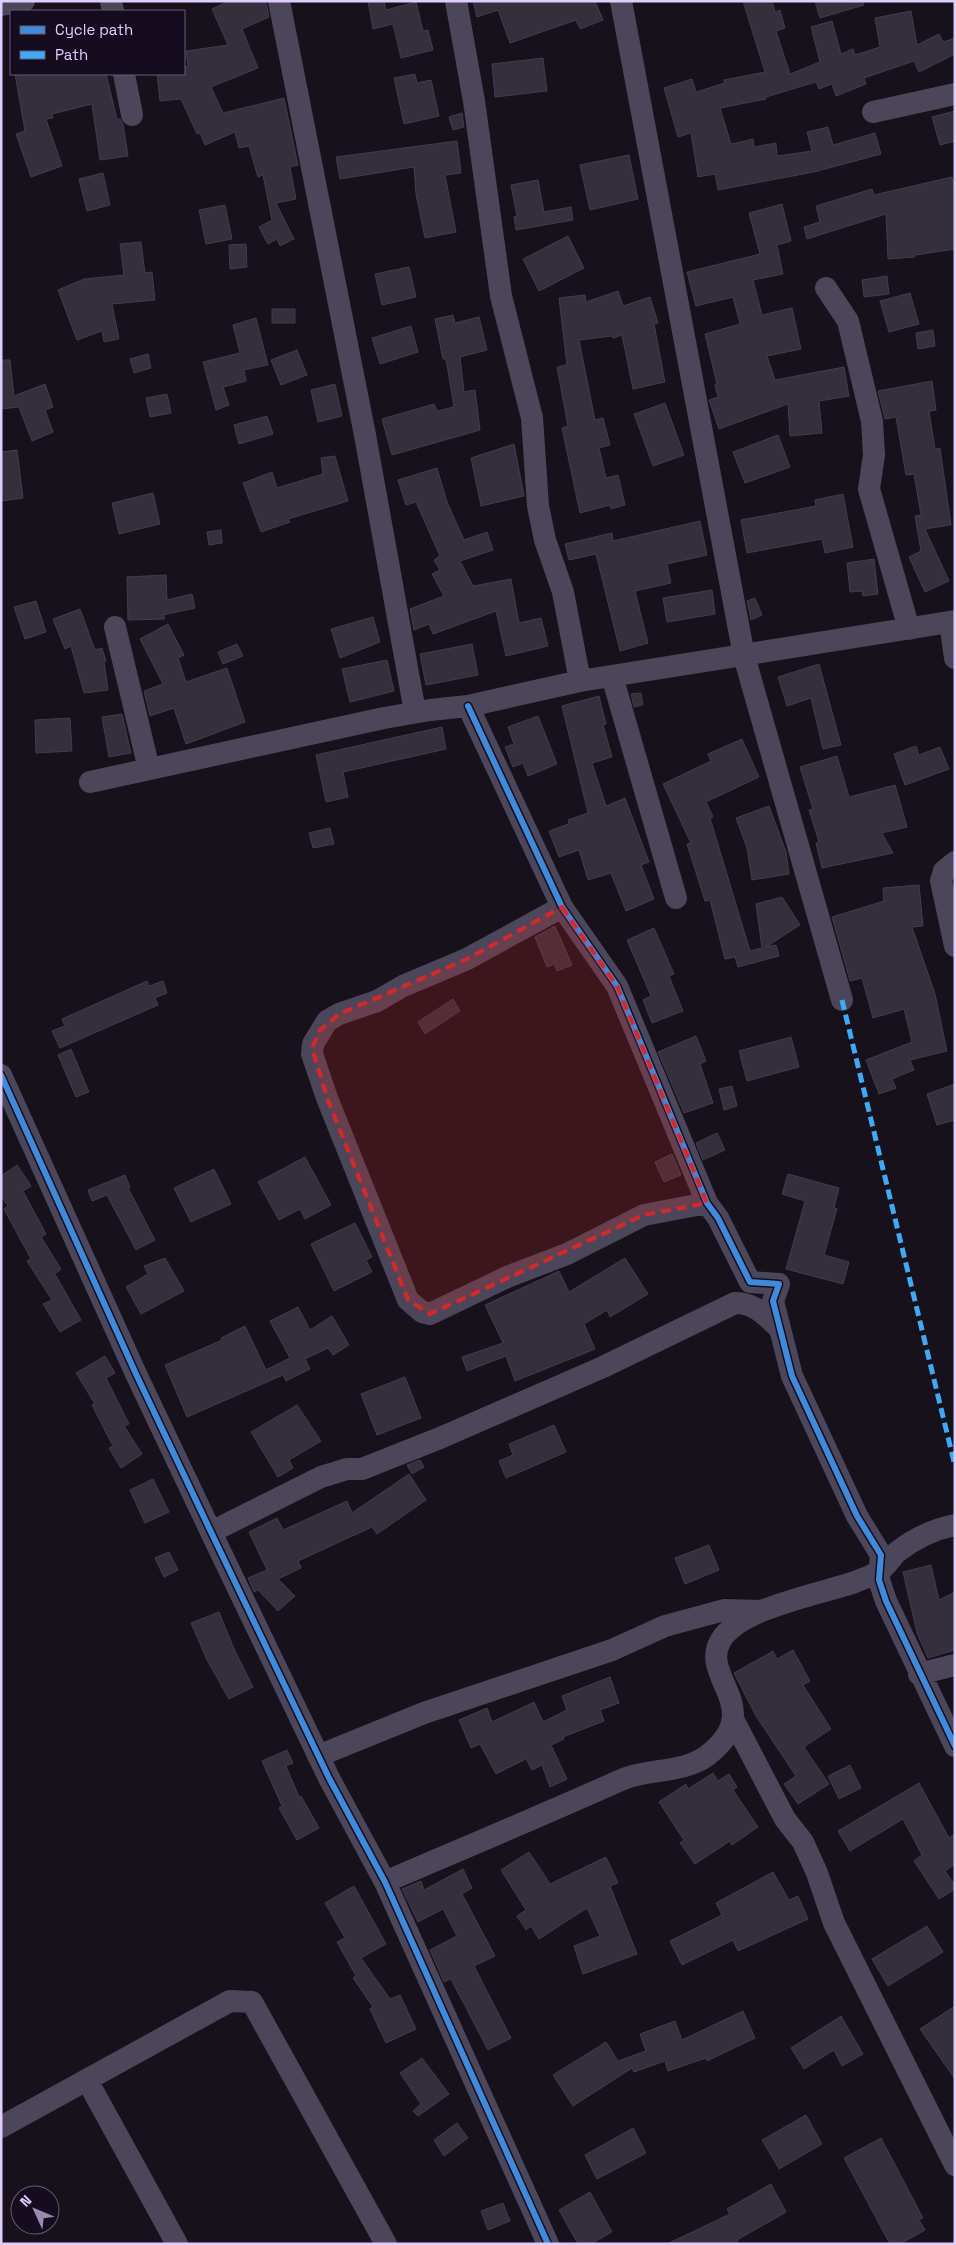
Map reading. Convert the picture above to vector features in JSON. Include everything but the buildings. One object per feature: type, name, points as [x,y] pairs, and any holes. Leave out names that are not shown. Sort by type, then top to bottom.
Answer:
[{"type":"street","points":[[1,5],[24,1]]},
{"type":"street","points":[[279,1],[365,435],[415,712]]},
{"type":"street","points":[[456,1],[474,101],[501,296],[532,418],[538,506],[545,540],[563,592],[580,681]]},
{"type":"street","points":[[621,1],[744,656],[842,1000]]},
{"type":"street","points":[[124,75],[132,115]]},
{"type":"street","points":[[873,112],[955,94]]},
{"type":"street","points":[[826,288],[848,320],[872,421],[874,455],[869,489],[909,629]]},
{"type":"street","points":[[90,782],[415,712],[468,706],[580,681],[952,621],[955,658]]},
{"type":"street","points":[[115,627],[148,769]]},
{"type":"street","points":[[612,676],[676,898]]},
{"type":"street","points":[[468,706],[562,907],[617,986],[707,1202],[718,1218],[750,1282]]},
{"type":"street","points":[[955,862],[944,871],[941,881],[955,946]]},
{"type":"street","points":[[562,907],[467,959],[403,986],[377,1001],[339,1014],[327,1021],[313,1044],[312,1054],[327,1098],[408,1300],[422,1312],[430,1314],[441,1311],[507,1277],[567,1254],[644,1215],[707,1202]]},
{"type":"street","points":[[1,1075],[136,1374],[211,1532],[318,1756],[385,1882],[548,2244]]},
{"type":"street","points":[[735,1303],[750,1282]]},
{"type":"street","points":[[750,1282],[779,1284],[773,1301],[779,1328],[786,1345],[792,1376],[857,1516],[881,1554],[879,1580],[886,1601],[955,1746]]},
{"type":"street","points":[[211,1532],[321,1477],[347,1469],[362,1469],[440,1438],[603,1367],[735,1303],[745,1303],[755,1307],[779,1328]]},
{"type":"street","points":[[955,1525],[942,1527],[916,1540],[896,1553],[880,1571],[855,1582],[762,1611],[733,1627],[721,1639],[716,1651],[717,1664],[733,1705],[734,1721],[785,1819],[803,1842],[817,1873],[834,1923],[955,2165]]},
{"type":"street","points":[[318,1756],[424,1713],[612,1650],[665,1626],[724,1610],[762,1611]]},
{"type":"street","points":[[920,1674],[955,1665]]},
{"type":"street","points":[[385,1882],[622,1780],[697,1762],[708,1755],[724,1738],[734,1721]]},
{"type":"street","points":[[1,2127],[230,2000],[252,2002],[386,2244]]},
{"type":"street","points":[[87,2080],[177,2244]]},
{"type":"highlighted area","points":[[562,907],[617,986],[707,1203],[644,1215],[430,1314],[408,1300],[327,1098],[312,1048],[320,1030],[339,1014],[467,959]]},
{"type":"marked path","points":[[842,1000],[955,1466]]},
{"type":"cycle path","points":[[468,706],[562,907],[617,986],[707,1203],[718,1218],[750,1282],[779,1284],[773,1301],[792,1376],[857,1516],[881,1555],[879,1580],[886,1601],[955,1746]]},
{"type":"cycle path","points":[[1,1075],[136,1374],[211,1532],[329,1778],[385,1882],[548,2244]]}]
